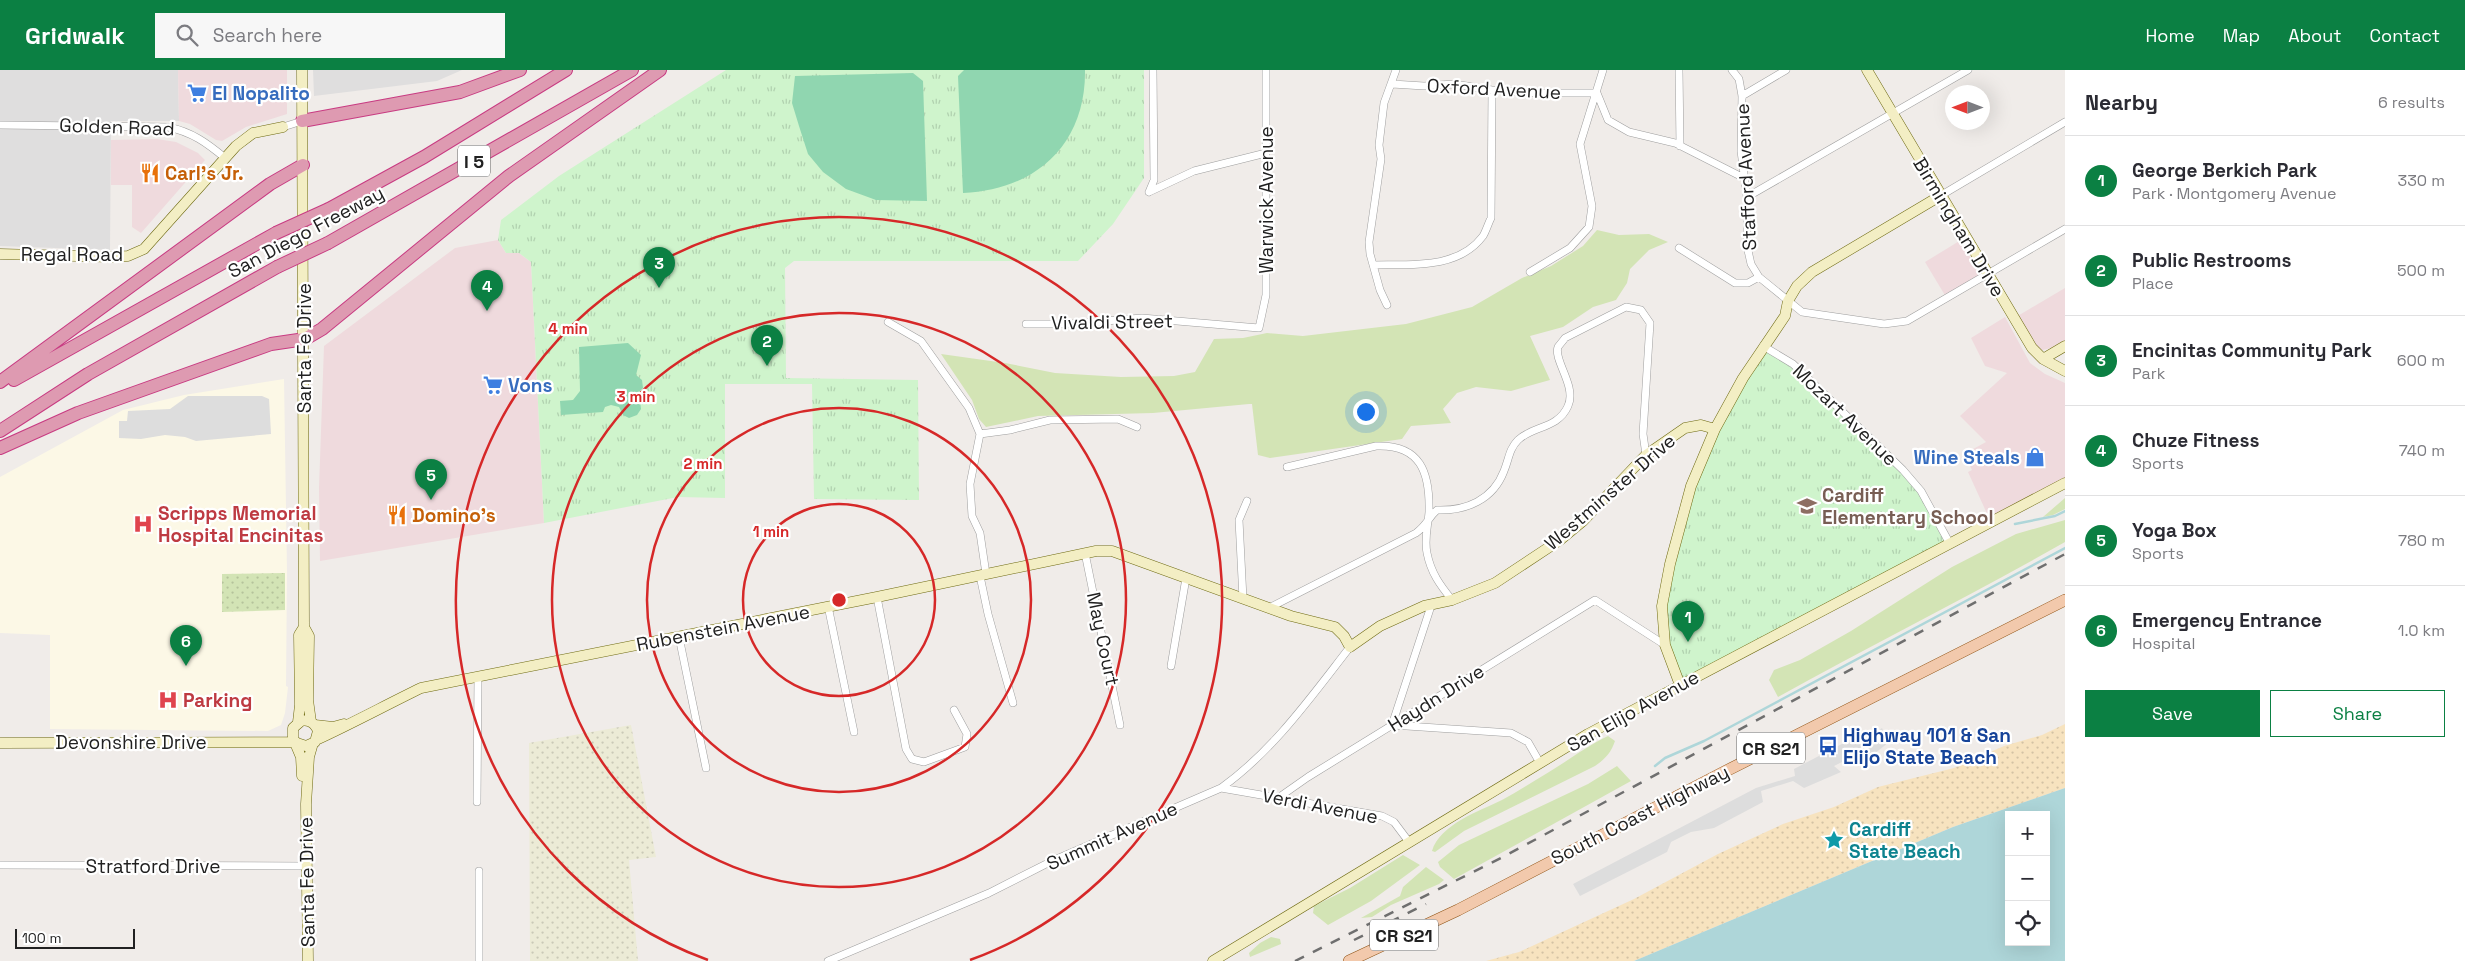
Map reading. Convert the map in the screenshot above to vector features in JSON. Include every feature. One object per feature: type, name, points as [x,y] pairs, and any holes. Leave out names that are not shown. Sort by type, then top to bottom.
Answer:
[{"type":"highway","points":[[302,121],[460,92],[520,70]]},
{"type":"highway","name":"San Diego Freeway","points":[[0,388],[276,233],[329,209],[424,157],[566,70]]},
{"type":"highway","points":[[0,448],[78,413],[149,386],[271,344],[305,339],[322,329],[509,176],[660,70]]},
{"type":"highway","name":"San Diego Freeway","points":[[0,431],[24,418],[88,374],[277,267],[328,243],[626,72]]},
{"type":"highway","points":[[0,382],[270,184],[303,165]]},
{"type":"highway","points":[[0,422],[24,418]]},
{"type":"main road","name":"South Coast Highway","points":[[1349,961],[1458,910],[1686,791],[2065,600]]},
{"type":"main road","points":[[1972,648],[1995,644],[2065,606]]},
{"type":"street","name":"Santa Fe Drive","points":[[302,70],[305,339],[304,627],[309,636],[308,700],[313,724]]},
{"type":"street","points":[[1153,70],[1154,180],[1149,192],[1194,171],[1266,153]]},
{"type":"street","name":"Warwick Avenue","points":[[1259,328],[1266,295],[1266,70]]},
{"type":"street","points":[[1387,305],[1373,266],[1369,242],[1381,159],[1379,145],[1384,103],[1396,70]]},
{"type":"street","points":[[1530,272],[1559,256],[1578,241],[1589,227],[1592,215],[1588,180],[1580,144],[1603,70]]},
{"type":"street","points":[[1679,70],[1680,146]]},
{"type":"street","name":"Stafford Avenue","points":[[1732,70],[1739,79],[1742,96],[1746,246],[1751,264],[1759,277],[1788,301],[1802,312],[1884,324],[1907,321],[1988,274]]},
{"type":"street","points":[[1742,96],[1786,70]]},
{"type":"street","name":"Birmingham Drive","points":[[1867,70],[1940,196],[2032,348],[2044,359],[2065,371]]},
{"type":"street","points":[[1746,196],[1968,70]]},
{"type":"street","name":"Oxford Avenue","points":[[1392,84],[1424,86],[1454,84],[1492,90],[1597,93]]},
{"type":"street","points":[[1373,266],[1442,262],[1467,251],[1483,236],[1491,218],[1492,90]]},
{"type":"street","points":[[1597,93],[1608,120],[1629,132],[1680,146],[1744,178]]},
{"type":"street","name":"Regal Road","points":[[0,254],[114,257],[144,249],[225,158],[249,135],[302,121]]},
{"type":"street","points":[[1680,684],[1665,645],[1662,606],[1670,564],[1691,486],[1715,429],[1743,378],[1785,316],[1788,301],[1797,286],[1812,272],[2065,122]]},
{"type":"street","name":"Golden Road","points":[[0,125],[168,127],[186,130],[197,136],[225,158]]},
{"type":"street","points":[[1988,274],[2065,229]]},
{"type":"street","points":[[1679,248],[1736,283],[1748,283],[1759,277]]},
{"type":"street","points":[[1269,608],[1416,533],[1427,525],[1429,517],[1437,510],[1452,511],[1470,507],[1483,499],[1500,479],[1510,448],[1520,438],[1552,424],[1563,414],[1568,405],[1570,390],[1558,348],[1565,338],[1626,307],[1641,310],[1650,323],[1643,434],[1646,455]]},
{"type":"street","name":"Vivaldi Street","points":[[1026,324],[1070,324],[1142,318],[1259,328]]},
{"type":"street","points":[[888,322],[921,341],[969,408],[980,434],[970,484],[972,516],[980,533],[988,614],[1013,703]]},
{"type":"street","name":"Mozart Avenue","points":[[1763,346],[1793,364],[1903,470],[1921,491],[1950,544]]},
{"type":"street","points":[[2044,359],[2065,346]]},
{"type":"street","points":[[980,434],[1010,430],[1050,420],[1118,418],[1137,427]]},
{"type":"street","name":"Westminster Drive","points":[[1350,647],[1380,626],[1424,606],[1432,606],[1452,600],[1495,583],[1560,540],[1583,521],[1646,455],[1685,428],[1700,425],[1715,429]]},
{"type":"street","points":[[1287,467],[1376,446],[1391,446],[1402,449],[1415,457],[1426,475],[1429,512],[1425,536],[1427,553],[1433,574],[1452,600]]},
{"type":"street","name":"San Elijo Avenue","points":[[1214,961],[1540,762],[1680,684],[2065,483]]},
{"type":"street","points":[[1243,599],[1239,520],[1247,501]]},
{"type":"street","name":"Rubenstein Avenue","points":[[314,742],[421,688],[877,597],[1096,550],[1112,551],[1269,608]]},
{"type":"street","name":"May Court","points":[[1085,553],[1120,725]]},
{"type":"street","points":[[1172,666],[1186,578]]},
{"type":"street","points":[[877,597],[906,749],[912,759],[924,762],[965,747],[967,734],[954,710]]},
{"type":"street","name":"Haydn Drive","points":[[1278,798],[1392,725],[1595,600],[1665,645]]},
{"type":"street","points":[[828,606],[854,732]]},
{"type":"street","points":[[1432,606],[1392,725],[1511,733],[1528,742],[1540,762]]},
{"type":"street","points":[[1269,608],[1291,616],[1335,627],[1344,636],[1350,647]]},
{"type":"street","name":"Santa Fe Drive","points":[[295,725],[300,705],[299,635],[304,627]]},
{"type":"street","points":[[679,637],[706,768]]},
{"type":"street","name":"Summit Avenue","points":[[828,961],[989,893],[1052,861],[1221,788],[1240,774],[1295,719],[1350,647]]},
{"type":"street","points":[[477,802],[478,677]]},
{"type":"street","points":[[304,720],[313,724],[318,734],[314,742],[303,746],[296,743],[293,738],[295,725],[304,720]]},
{"type":"street","name":"Rubenstein Avenue","points":[[313,724],[333,727],[353,722]]},
{"type":"street","name":"Devonshire Drive","points":[[263,742],[295,725]]},
{"type":"street","name":"Santa Fe Drive","points":[[308,961],[306,804],[310,754],[314,742]]},
{"type":"street","name":"Devonshire Drive","points":[[0,743],[296,743]]},
{"type":"street","name":"Santa Fe Drive","points":[[296,743],[301,757],[302,795],[306,804]]},
{"type":"street","name":"Verdi Avenue","points":[[1221,788],[1382,816],[1394,822],[1409,842]]},
{"type":"street","name":"Stratford Drive","points":[[0,865],[306,866]]},
{"type":"street","points":[[479,871],[479,961]]},
{"type":"shaded area","points":[[0,70],[178,70],[179,121],[111,121],[110,250],[0,246]]},
{"type":"shaded area","points":[[178,70],[287,70],[287,114],[246,127],[222,141],[216,140],[190,124],[179,121]]},
{"type":"shaded area","points":[[313,70],[462,70],[437,81],[314,96]]},
{"type":"shaded area","points":[[157,139],[176,142],[198,153],[205,160],[141,233],[132,227],[132,185],[111,185],[111,140]]},
{"type":"shaded area","points":[[498,240],[506,253],[519,253],[531,262],[544,523],[320,561],[319,488],[324,346],[455,248]]},
{"type":"shaded area","points":[[1961,240],[1980,276],[1946,297],[1925,262]]},
{"type":"shaded area","points":[[2065,288],[2065,340],[2051,348],[2038,351],[2016,317]]},
{"type":"shaded area","points":[[2005,317],[2030,363],[2045,374],[2065,383],[2065,479],[1989,518],[1968,472],[1972,470],[1964,454],[1986,442],[1960,416],[2007,373],[1985,366],[1971,338]]},
{"type":"shaded area","name":"Scripps Memorial Hospital Encinitas","points":[[284,379],[287,572],[286,686],[288,687],[285,713],[281,725],[268,731],[50,729],[50,635],[0,633],[0,477],[123,410],[184,395]]},
{"type":"shaded area","points":[[188,396],[262,396],[269,399],[271,434],[196,441],[185,437],[165,435],[141,439],[119,438],[119,421],[127,421],[128,411],[170,409]]},
{"type":"shaded area","points":[[1882,728],[1888,743],[1861,764],[1850,758],[1834,766],[1841,772],[1804,788],[1793,781],[1761,791],[1763,802],[1714,828],[1691,832],[1671,842],[1667,852],[1580,896],[1573,884],[1756,788],[1795,776],[1794,769],[1859,735],[1866,739]]},
{"type":"green space","points":[[726,70],[1144,70],[1144,178],[1113,224],[1078,261],[794,261],[785,268],[786,378],[918,380],[919,500],[814,499],[812,384],[725,384],[725,498],[678,497],[544,523],[531,262],[519,253],[506,253],[498,240],[501,220],[559,176]]},
{"type":"green space","points":[[964,70],[1085,70],[1083,97],[1076,120],[1066,141],[1034,173],[1013,183],[989,190],[963,193],[958,76]]},
{"type":"green space","points":[[913,73],[923,81],[927,201],[876,200],[846,189],[823,172],[808,154],[792,103],[795,76]]},
{"type":"green space","points":[[1597,230],[1619,235],[1649,234],[1668,242],[1649,250],[1630,269],[1627,283],[1616,300],[1593,307],[1563,327],[1530,336],[1550,380],[1511,391],[1476,387],[1457,393],[1443,409],[1451,423],[1411,426],[1402,439],[1270,458],[1258,455],[1252,404],[1153,413],[1038,416],[986,427],[979,419],[972,400],[941,354],[1005,363],[1055,373],[1121,377],[1174,376],[1195,372],[1214,339],[1243,338],[1267,333],[1303,336],[1406,324],[1472,307],[1522,278],[1551,266],[1583,246]]},
{"type":"green space","points":[[628,343],[641,355],[636,375],[642,380],[643,388],[639,392],[641,409],[637,415],[629,418],[623,415],[619,407],[611,405],[605,407],[603,412],[561,415],[560,401],[573,400],[580,391],[579,347]]},
{"type":"green space","name":"Cardiff Elementary School","points":[[1763,348],[1779,356],[1917,487],[1950,544],[1680,685],[1662,616],[1704,454]]},
{"type":"green space","points":[[2065,498],[2065,509],[2053,515],[2043,517]]},
{"type":"green space","points":[[2065,520],[2065,542],[1778,697],[1769,680],[1774,670],[1800,660],[1851,631],[1952,567],[2016,534]]},
{"type":"green space","points":[[285,573],[285,610],[222,612],[222,574]]},
{"type":"green space","points":[[631,725],[656,857],[629,860],[638,961],[530,961],[529,743]]},
{"type":"green space","points":[[1608,736],[1615,741],[1612,749],[1595,766],[1464,831],[1435,852],[1432,851],[1443,833],[1452,826],[1508,797]]},
{"type":"green space","points":[[1617,766],[1631,781],[1454,879],[1440,867],[1438,862],[1459,845],[1588,784]]},
{"type":"green space","points":[[1403,855],[1420,865],[1371,901],[1328,925],[1313,913],[1314,906],[1350,888]]},
{"type":"green space","points":[[1426,867],[1444,880],[1391,905],[1372,917],[1361,918],[1400,896],[1403,887]]},
{"type":"green space","points":[[1271,937],[1280,939],[1281,944],[1250,957],[1249,953],[1260,943]]},
{"type":"sand","name":"Cardiff State Beach","points":[[2065,724],[2065,788],[1953,827],[1634,961],[1486,961],[1519,952],[1634,899],[1718,854],[1783,824],[1834,807],[1878,787],[1954,768],[2004,746],[2042,735]]},
{"type":"water","points":[[2065,788],[2065,961],[1634,961],[1953,827]]},
{"type":"waterway","points":[[2015,524],[2055,516],[2065,511]]},
{"type":"waterway","points":[[1655,766],[1665,758],[1704,741],[2065,548]]},
{"type":"railway","points":[[1295,961],[1503,857],[2065,554]]},
{"type":"railway","points":[[1354,940],[1426,904]]},
{"type":"place","name":"El Nopalito","points":[[197,93]]},
{"type":"place","name":"Carl's Jr.","points":[[150,173]]},
{"type":"place","name":"Encinitas Community Park","points":[[659,288]]},
{"type":"place","name":"Chuze Fitness","points":[[487,311]]},
{"type":"place","name":"Public Restrooms","points":[[767,366]]},
{"type":"place","name":"Vons","points":[[493,385]]},
{"type":"place","name":"Wine Steals","points":[[2035,457]]},
{"type":"place","name":"Yoga Box","points":[[431,500]]},
{"type":"place","name":"Cardiff Elementary School","points":[[1807,506]]},
{"type":"place","name":"Domino's","points":[[397,515]]},
{"type":"place","name":"Scripps Memorial Hospital Encinitas","points":[[143,524]]},
{"type":"place","name":"George Berkich Park","points":[[1688,642]]},
{"type":"place","name":"Emergency Entrance","points":[[186,666]]},
{"type":"place","name":"Parking","points":[[168,700]]},
{"type":"place","name":"Highway 101 & San Elijo State Beach","points":[[1828,746]]},
{"type":"place","name":"Cardiff State Beach","points":[[1834,840]]}]
